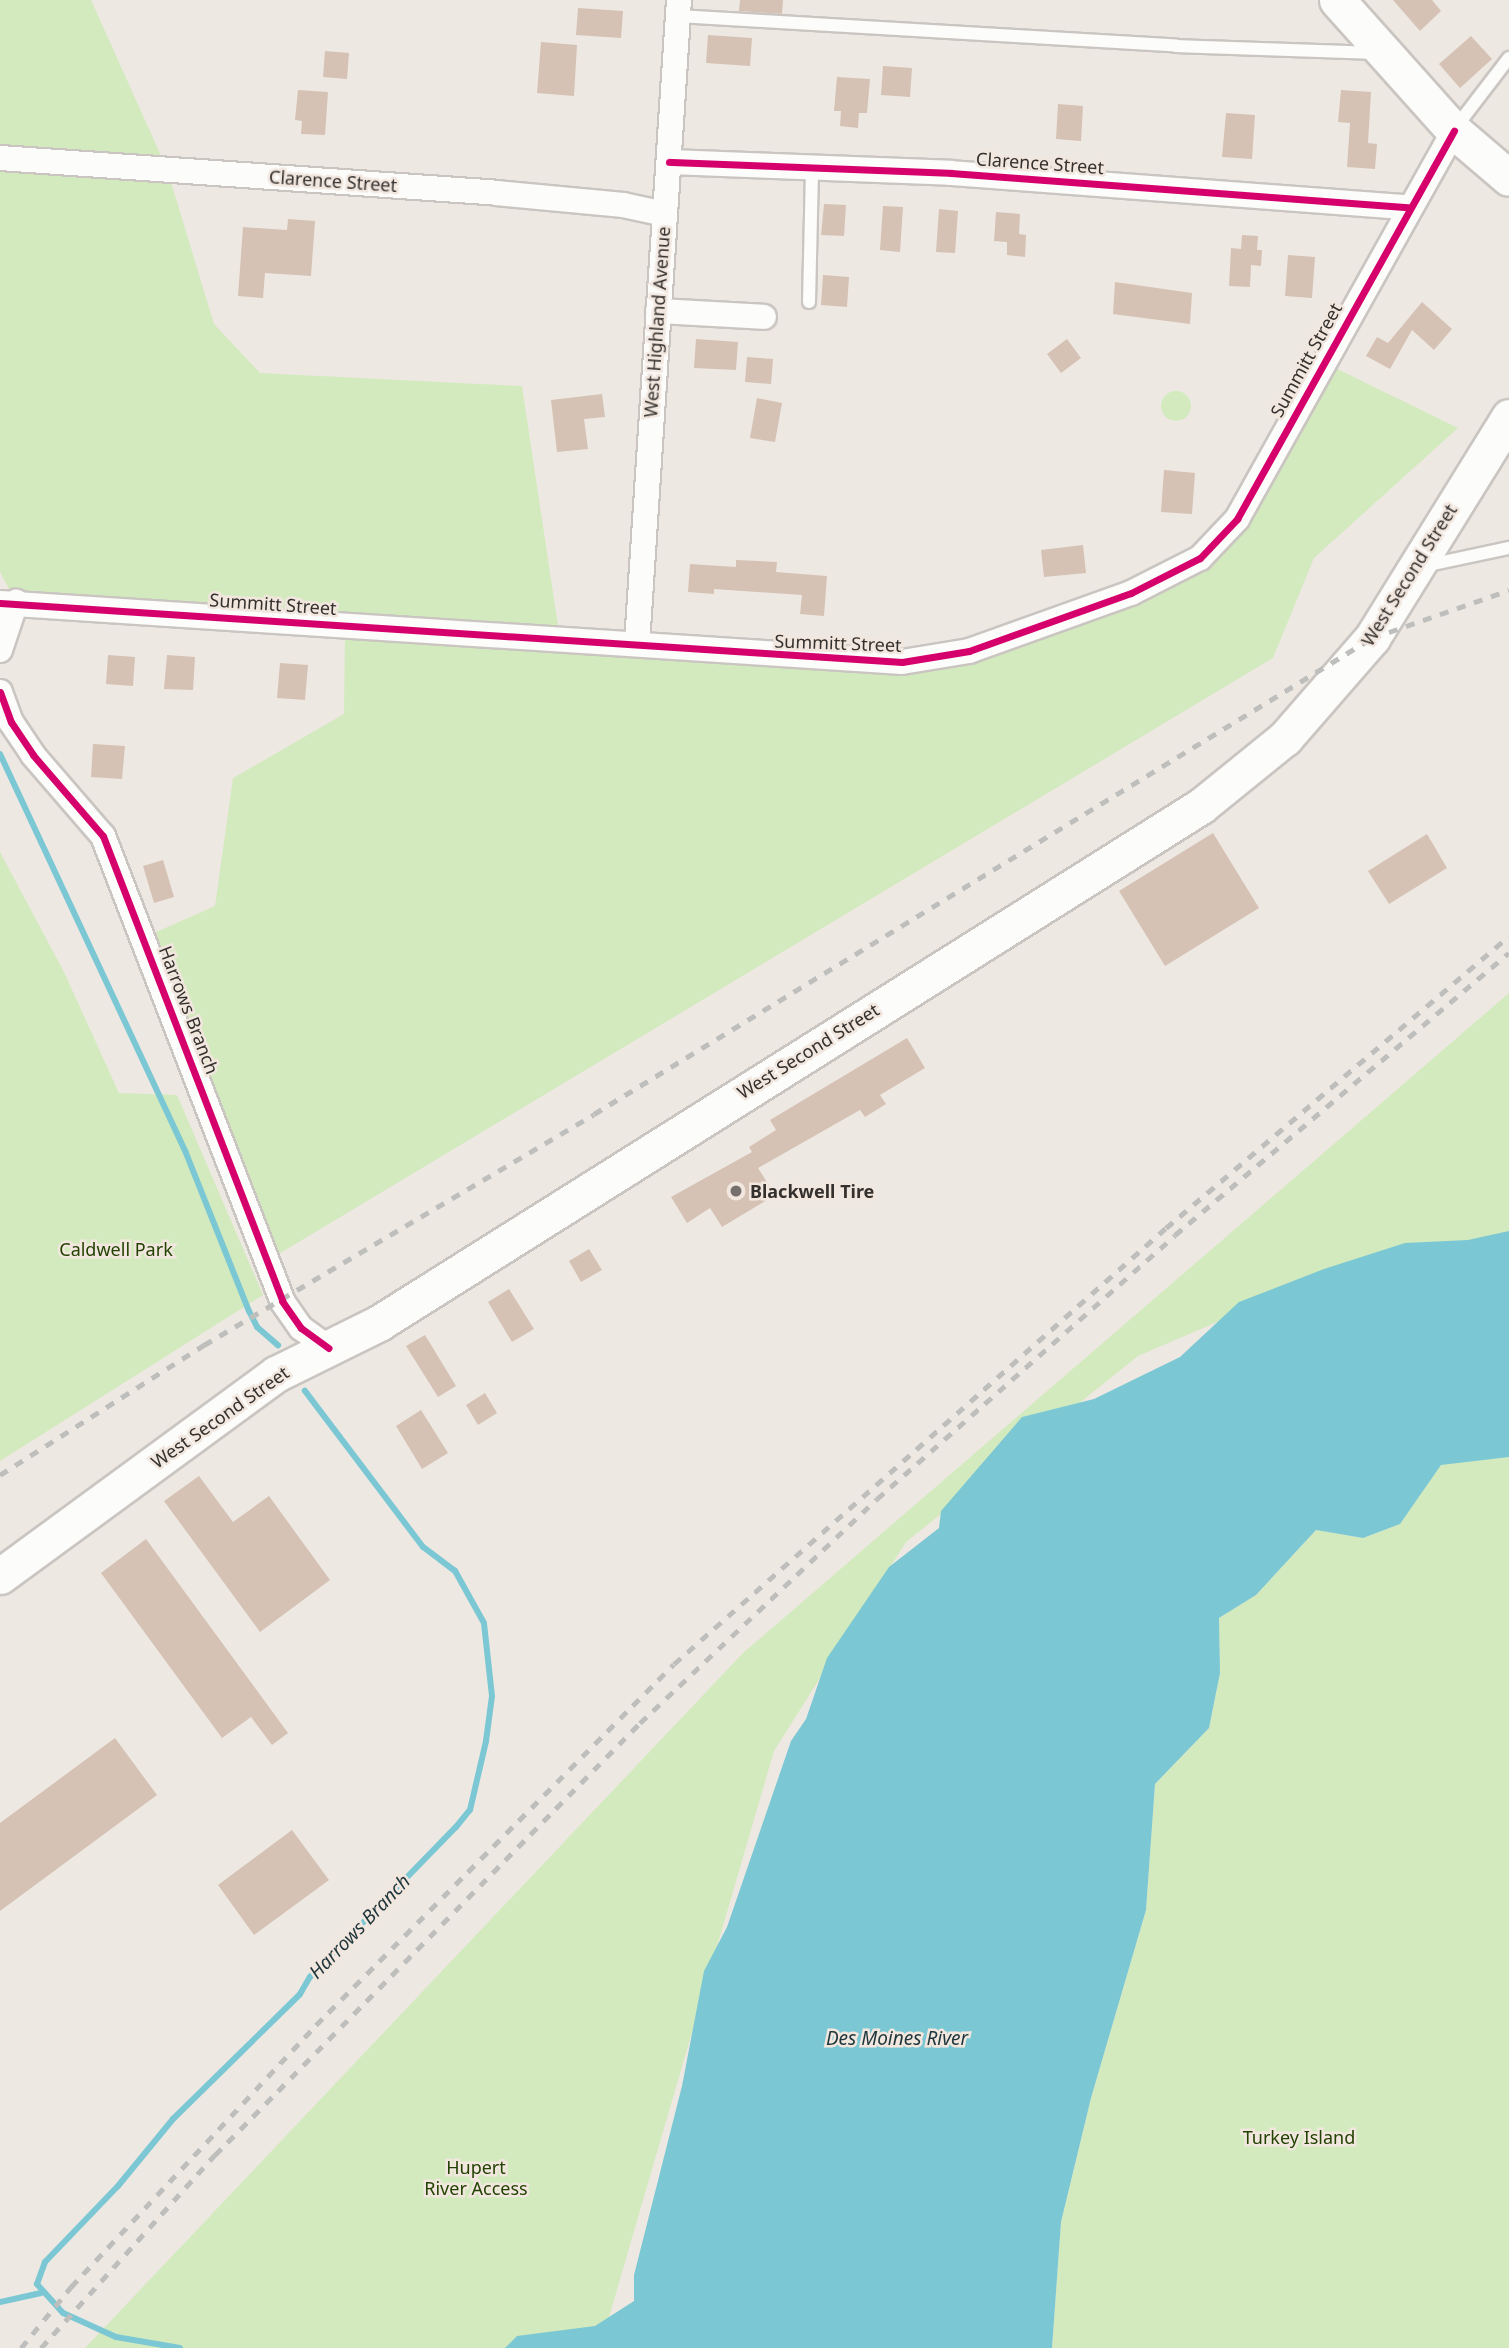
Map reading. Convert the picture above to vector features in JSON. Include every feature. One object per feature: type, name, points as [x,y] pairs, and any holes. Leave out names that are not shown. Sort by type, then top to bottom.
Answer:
[{"type":"main road","points":[[1338,0],[1454,131],[1509,178]]},
{"type":"main road","name":"West Second Street","points":[[0,1576],[276,1374],[379,1323],[1201,806],[1285,738],[1372,638],[1411,568],[1509,417]]},
{"type":"street","name":"West Highland Avenue","points":[[637,645],[678,8]]},
{"type":"street","name":"Summitt Street","points":[[8,603],[902,663],[969,651],[1131,593],[1200,558],[1237,519],[1408,207],[1454,131]]},
{"type":"street","name":"Clarence Street","points":[[0,158],[496,193],[623,205],[665,214]]},
{"type":"street","name":"Clarence Street","points":[[669,162],[951,173],[1408,207]]},
{"type":"street","points":[[658,311],[764,317]]},
{"type":"street","points":[[0,650],[8,603]]},
{"type":"street","name":"Harrows Branch","points":[[0,692],[11,722],[33,755],[103,836],[282,1301],[302,1328],[329,1348]]},
{"type":"lane","points":[[678,8],[1176,46],[1385,53]]},
{"type":"lane","points":[[1454,131],[1509,58]]},
{"type":"lane","points":[[808,302],[812,167]]},
{"type":"lane","points":[[1411,568],[1509,548]]},
{"type":"green space","points":[[0,0],[91,0],[167,169],[214,324],[260,373],[522,386],[560,639],[902,662],[1200,558],[1323,362],[1458,428],[1314,558],[1273,658],[267,1261],[145,937],[215,906],[233,778],[344,714],[345,625],[16,602],[0,572]]},
{"type":"green space","points":[[1176,391],[1182,392],[1190,400],[1190,412],[1182,420],[1176,421],[1170,420],[1162,412],[1161,406],[1162,400],[1170,392]]},
{"type":"green space","name":"Caldwell Park","points":[[0,852],[64,972],[119,1093],[177,1095],[263,1295],[0,1461]]},
{"type":"green space","name":"Hupert River Access","points":[[1509,993],[1509,1232],[1306,1284],[1138,1356],[906,1542],[774,1751],[600,2348],[85,2348],[743,1653]]},
{"type":"green space","name":"Turkey Island","points":[[1509,1457],[1509,2348],[1052,2348],[1061,2222],[1091,2098],[1146,1910],[1155,1784],[1209,1728],[1220,1673],[1219,1618],[1256,1595],[1316,1530],[1363,1538],[1400,1524],[1441,1464]]},
{"type":"water","name":"Des Moines River","points":[[1509,1231],[1509,1457],[1441,1465],[1400,1524],[1363,1538],[1316,1530],[1256,1595],[1219,1618],[1220,1673],[1209,1728],[1155,1784],[1146,1910],[1091,2098],[1061,2222],[1052,2348],[505,2348],[517,2336],[595,2326],[634,2301],[634,2275],[682,2086],[704,1971],[727,1927],[791,1741],[806,1719],[827,1658],[889,1567],[939,1528],[941,1511],[1022,1417],[1094,1399],[1180,1357],[1239,1302],[1324,1269],[1405,1243],[1468,1240]]},
{"type":"building","points":[[740,0],[783,0],[782,14],[739,11]]},
{"type":"building","points":[[1393,0],[1432,0],[1441,11],[1420,31]]},
{"type":"building","points":[[578,8],[623,11],[621,38],[576,35]]},
{"type":"building","points":[[708,35],[752,38],[750,66],[706,63]]},
{"type":"building","points":[[1471,36],[1492,59],[1460,88],[1439,64]]},
{"type":"building","points":[[541,42],[577,45],[574,96],[537,93]]},
{"type":"building","points":[[325,51],[349,53],[347,79],[323,77]]},
{"type":"building","points":[[883,66],[912,68],[910,97],[881,95]]},
{"type":"building","points":[[837,77],[870,79],[867,113],[859,113],[858,128],[840,126],[841,111],[834,111]]},
{"type":"building","points":[[298,90],[328,92],[325,135],[301,134],[302,121],[295,120]]},
{"type":"building","points":[[1341,90],[1371,92],[1368,143],[1377,144],[1375,169],[1347,167],[1350,123],[1338,122]]},
{"type":"building","points":[[1058,104],[1083,106],[1081,141],[1056,139]]},
{"type":"building","points":[[1226,113],[1255,115],[1252,159],[1222,157]]},
{"type":"building","points":[[824,204],[846,205],[844,236],[821,235]]},
{"type":"building","points":[[883,206],[903,207],[900,252],[880,250]]},
{"type":"building","points":[[939,209],[958,211],[955,253],[936,252]]},
{"type":"building","points":[[996,212],[1020,214],[1019,234],[1026,235],[1025,257],[1007,255],[1007,242],[994,241]]},
{"type":"building","points":[[288,219],[315,221],[311,276],[265,273],[263,298],[238,296],[243,227],[287,230]]},
{"type":"building","points":[[1242,235],[1258,236],[1257,250],[1262,250],[1261,266],[1251,265],[1250,287],[1229,286],[1231,248],[1241,249]]},
{"type":"building","points":[[1288,255],[1315,257],[1312,298],[1285,296]]},
{"type":"building","points":[[823,275],[849,277],[847,307],[821,305]]},
{"type":"building","points":[[1115,282],[1192,293],[1190,324],[1113,314]]},
{"type":"building","points":[[1422,302],[1452,329],[1434,350],[1412,330],[1390,369],[1366,356],[1377,337],[1388,343]]},
{"type":"building","points":[[696,339],[738,342],[736,370],[694,368]]},
{"type":"building","points":[[1067,339],[1081,358],[1061,373],[1047,354]]},
{"type":"building","points":[[747,357],[773,359],[771,384],[745,382]]},
{"type":"building","points":[[602,394],[605,417],[584,419],[588,449],[557,452],[551,400]]},
{"type":"building","points":[[757,398],[782,403],[775,442],[750,438]]},
{"type":"building","points":[[1164,470],[1195,473],[1192,514],[1161,512]]},
{"type":"building","points":[[1083,545],[1086,573],[1044,577],[1041,550]]},
{"type":"building","points":[[736,560],[777,562],[776,572],[827,576],[824,616],[800,614],[802,595],[714,589],[714,594],[688,592],[690,564],[736,567]]},
{"type":"building","points":[[108,655],[135,657],[133,686],[106,684]]},
{"type":"building","points":[[167,655],[195,657],[193,690],[164,689]]},
{"type":"building","points":[[280,663],[308,665],[305,700],[277,698]]},
{"type":"building","points":[[93,744],[125,746],[122,779],[91,777]]},
{"type":"building","points":[[1213,833],[1259,908],[1165,966],[1119,891]]},
{"type":"building","points":[[1427,834],[1447,868],[1389,904],[1368,871]]},
{"type":"building","points":[[163,860],[174,897],[154,903],[143,866]]},
{"type":"building","points":[[907,1038],[925,1068],[880,1095],[886,1104],[865,1117],[860,1110],[758,1168],[775,1195],[722,1227],[710,1208],[687,1223],[671,1197],[752,1152],[749,1147],[776,1130],[770,1120]]},
{"type":"building","points":[[589,1249],[602,1270],[581,1282],[569,1261]]},
{"type":"building","points":[[509,1289],[534,1329],[512,1342],[488,1302]]},
{"type":"building","points":[[425,1335],[456,1386],[438,1397],[406,1346]]},
{"type":"building","points":[[485,1393],[497,1413],[478,1425],[466,1405]]},
{"type":"building","points":[[421,1410],[448,1453],[422,1469],[396,1426]]},
{"type":"building","points":[[199,1476],[233,1522],[269,1496],[330,1580],[260,1632],[164,1501]]},
{"type":"building","points":[[146,1539],[288,1733],[272,1745],[251,1717],[222,1738],[101,1573]]},
{"type":"building","points":[[115,1738],[157,1795],[0,1911],[0,1823]]},
{"type":"building","points":[[292,1830],[329,1880],[254,1935],[218,1885]]},
{"type":"waterway","name":"Harrows Branch","points":[[0,754],[186,1153],[249,1311],[257,1327],[278,1345]]},
{"type":"waterway","name":"Harrows Branch","points":[[180,2348],[116,2337],[63,2313],[37,2284],[45,2262],[118,2186],[173,2119],[300,1994],[310,1977],[470,1810],[486,1741],[492,1696],[484,1623],[455,1571],[423,1547],[305,1391]]},
{"type":"waterway","points":[[0,2302],[41,2293]]},
{"type":"railway","points":[[0,1475],[204,1345],[594,1114],[1372,638],[1509,590]]},
{"type":"railway","points":[[21,2348],[71,2287],[316,2025],[674,1664],[1166,1228],[1509,936]]},
{"type":"railway","points":[[41,2348],[215,2155],[640,1723],[877,1499],[1175,1235],[1509,953]]},
{"type":"cycle path","points":[[0,603],[902,662],[969,651],[1131,593],[1200,558],[1237,519],[1454,131]]},
{"type":"cycle path","points":[[669,162],[951,173],[1408,207]]},
{"type":"cycle path","points":[[0,692],[11,722],[33,755],[103,836],[282,1301],[301,1328],[329,1348]]},
{"type":"place","name":"Blackwell Tire","points":[[736,1191]]}]
